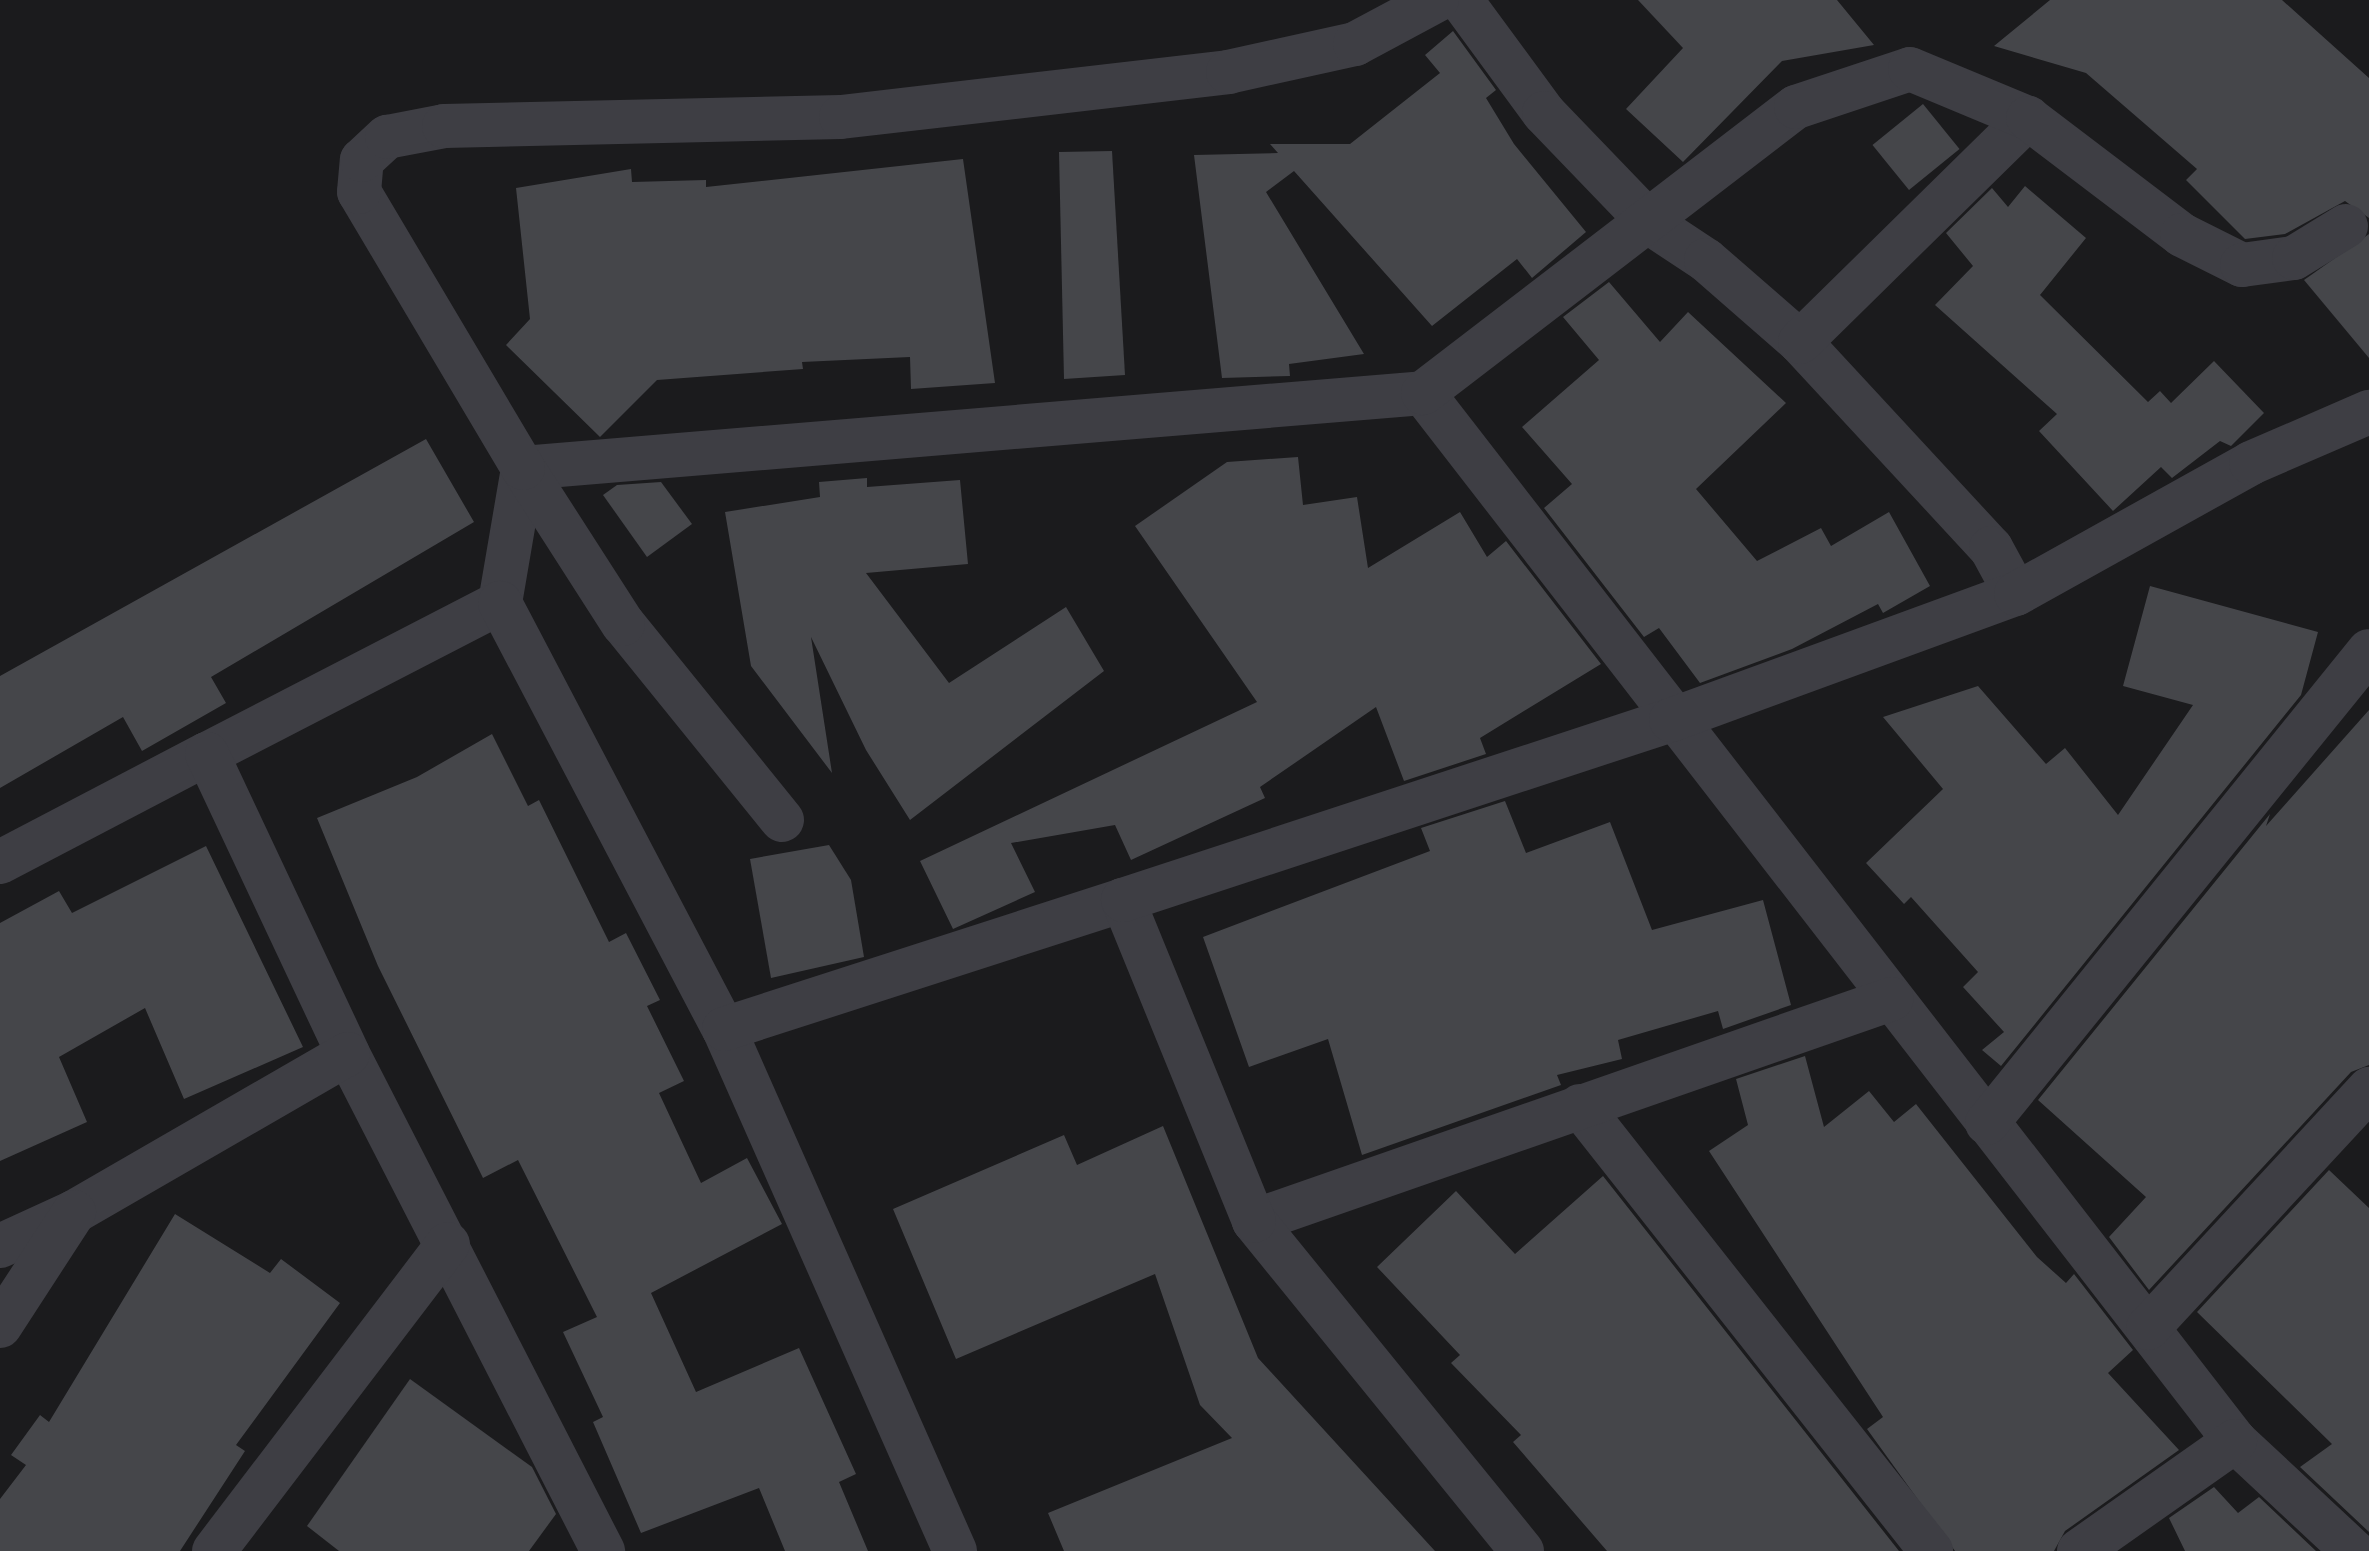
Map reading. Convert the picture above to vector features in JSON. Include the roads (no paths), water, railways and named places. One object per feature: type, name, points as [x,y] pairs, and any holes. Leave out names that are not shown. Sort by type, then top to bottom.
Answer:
[{"type":"street","points":[[782,820],[623,624],[523,468],[359,192],[362,160],[387,137],[522,122],[841,117],[1228,72],[1355,44],[1437,0]]},
{"type":"street","points":[[1461,0],[1544,113],[1650,223],[1706,260],[1800,342],[1991,548],[2016,594]]},
{"type":"street","points":[[523,468],[1423,393],[1650,223],[1796,107],[1910,69],[2028,118],[2182,235],[2242,265],[2294,258],[2346,226]]},
{"type":"street","points":[[1800,342],[2028,118]]},
{"type":"street","points":[[1423,393],[1671,720],[2235,1441],[2353,1551]]},
{"type":"street","points":[[724,1029],[1671,720],[2016,594],[2251,463],[2369,412]]},
{"type":"street","points":[[523,468],[500,603],[724,1029],[955,1551]]},
{"type":"street","points":[[0,862],[500,603]]},
{"type":"street","points":[[1987,1123],[2369,651]]},
{"type":"street","points":[[207,754],[348,1054],[448,1244],[592,1544]]},
{"type":"street","points":[[1123,900],[1254,1221],[1522,1551]]},
{"type":"street","points":[[1254,1221],[1891,999]]},
{"type":"street","points":[[0,1246],[74,1212],[348,1054]]},
{"type":"street","points":[[2148,1328],[2369,1089]]},
{"type":"street","points":[[1580,1106],[1931,1551]]},
{"type":"street","points":[[0,1326],[74,1212]]},
{"type":"street","points":[[214,1551],[448,1244]]},
{"type":"street","points":[[2079,1551],[2235,1441]]}]
